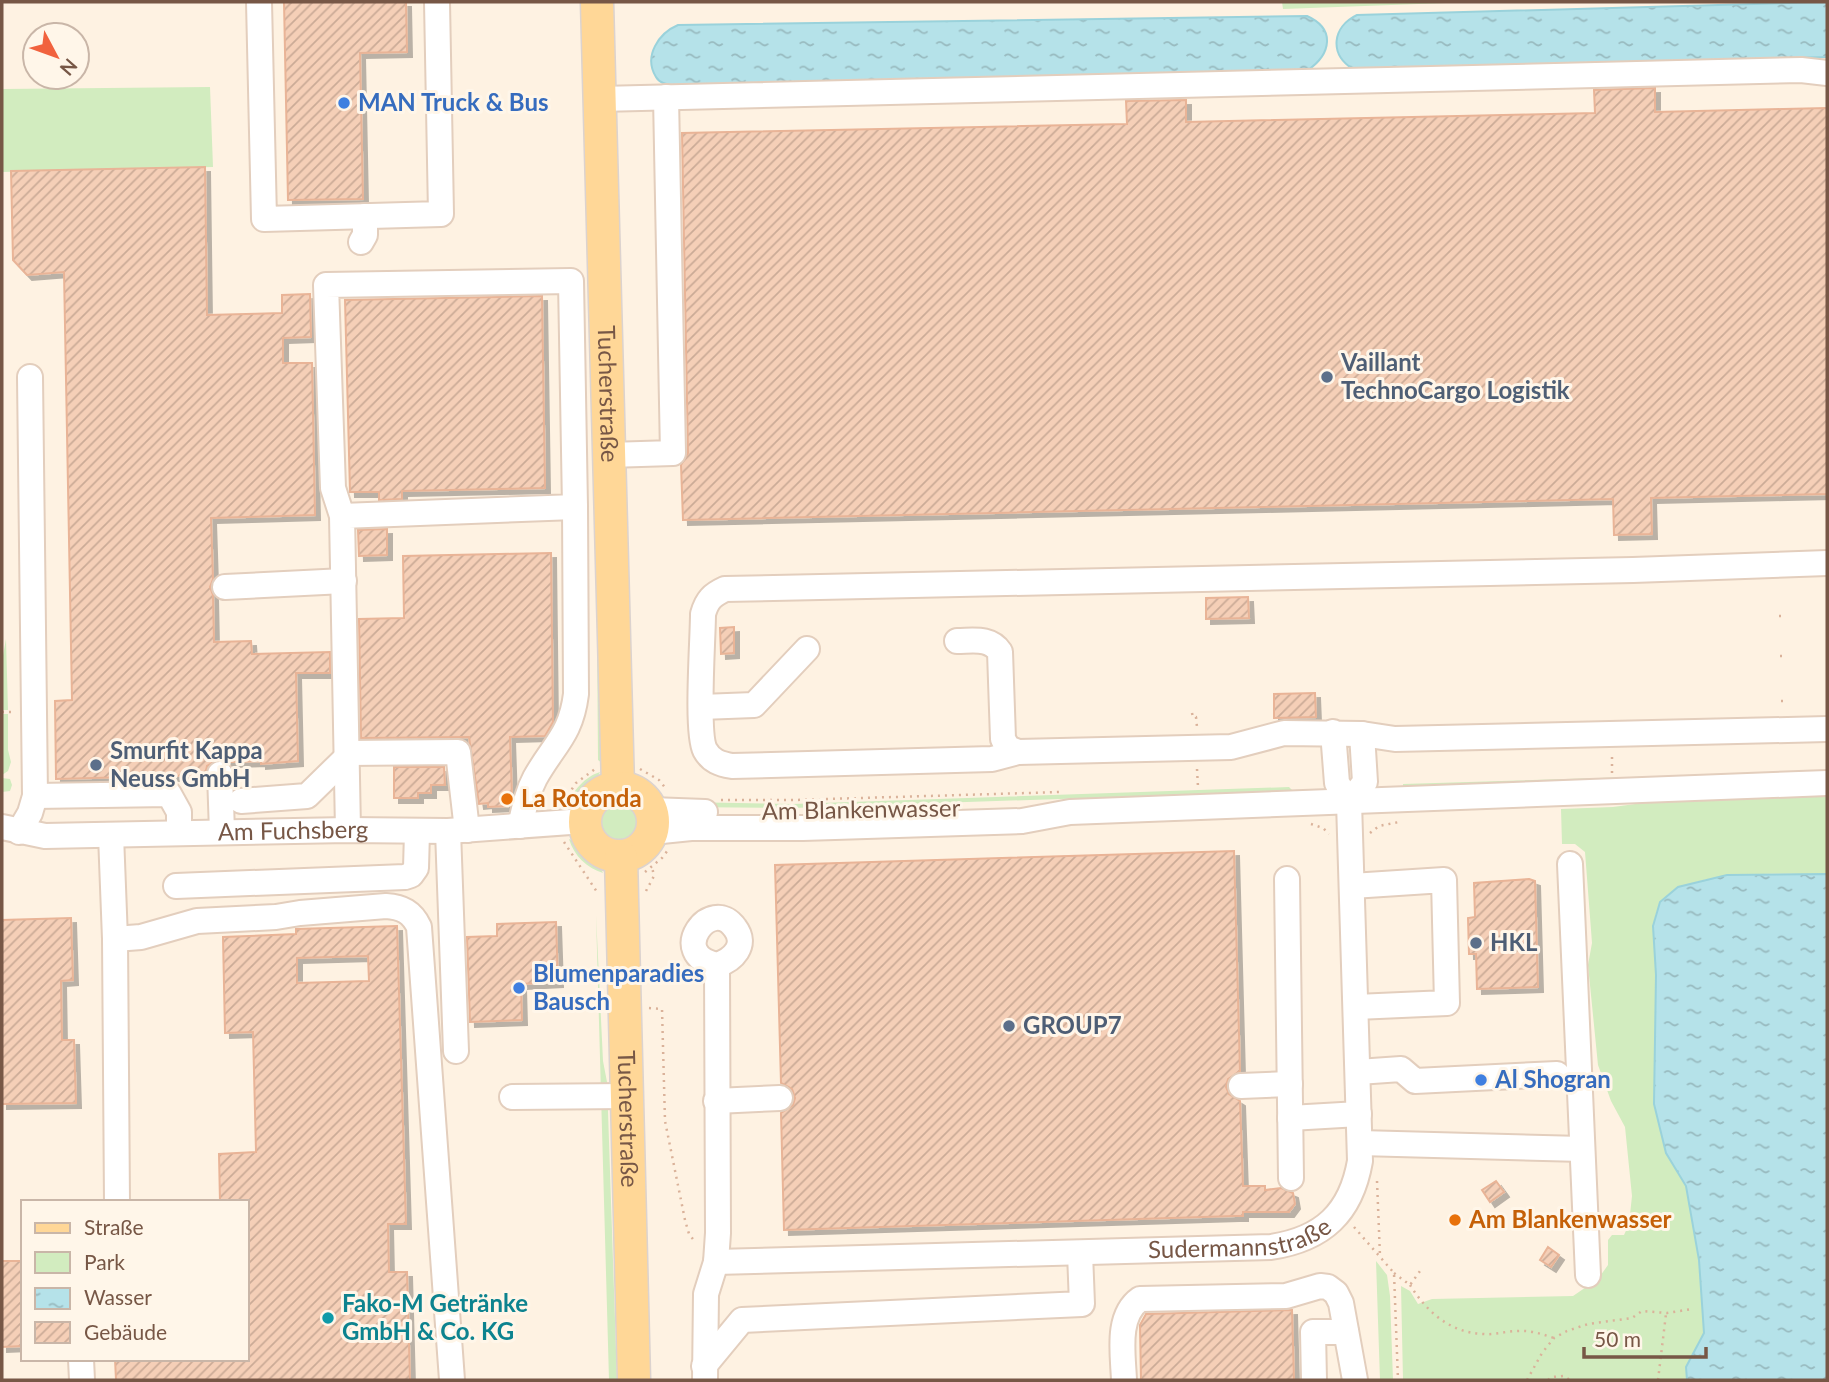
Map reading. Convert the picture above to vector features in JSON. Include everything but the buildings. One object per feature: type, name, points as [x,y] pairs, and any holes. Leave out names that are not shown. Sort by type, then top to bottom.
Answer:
[{"type":"main road","name":"Tucherstraße","points":[[597,2],[617,777]]},
{"type":"main road","points":[[617,777],[639,793],[663,820],[640,849],[621,867],[592,844],[584,821],[587,809],[594,799],[617,777]]},
{"type":"main road","name":"Tucherstraße","points":[[621,867],[634,1380]]},
{"type":"street","points":[[259,2],[264,219],[441,214],[437,2]]},
{"type":"street","points":[[600,99],[1801,70],[1827,73]]},
{"type":"street","points":[[608,455],[673,453],[666,97]]},
{"type":"street","points":[[361,242],[365,235],[365,216]]},
{"type":"street","points":[[348,830],[342,516],[333,488],[326,285],[571,281],[576,694],[566,734],[535,777],[520,826]]},
{"type":"street","points":[[10,829],[30,813],[35,796],[30,377]]},
{"type":"street","points":[[342,516],[575,507]]},
{"type":"street","points":[[1827,563],[1633,570],[725,589],[713,594],[706,602],[703,614],[701,707],[704,747],[713,759],[726,765],[992,759],[1017,752],[1231,747],[1284,733],[1334,732],[1395,739],[1827,729]]},
{"type":"street","points":[[225,587],[344,581]]},
{"type":"street","points":[[957,641],[987,641],[1000,652],[1003,739],[1008,748],[1017,752]]},
{"type":"street","points":[[701,707],[754,705],[807,649]]},
{"type":"street","points":[[1334,732],[1337,783],[1349,802],[1364,782],[1362,734]]},
{"type":"street","points":[[241,800],[307,796],[347,755],[458,752],[440,835],[456,1051]]},
{"type":"street","points":[[220,774],[222,832]]},
{"type":"street","name":"Am Blankenwasser","points":[[663,820],[803,828],[1022,821],[1071,802],[1349,802],[1827,783]]},
{"type":"street","points":[[35,796],[169,794],[179,812],[179,833]]},
{"type":"street","name":"Sudermannstraße","points":[[716,1262],[1271,1247],[1292,1244],[1326,1227],[1351,1195],[1357,1177],[1360,1143],[1349,802]]},
{"type":"street","name":"Am Fuchsberg","points":[[10,829],[46,836],[348,830],[440,835],[584,821]]},
{"type":"street","points":[[111,835],[115,939],[117,1200]]},
{"type":"street","points":[[176,886],[405,877],[411,875],[440,835]]},
{"type":"street","points":[[1570,864],[1588,1275]]},
{"type":"street","points":[[1287,879],[1291,1178]]},
{"type":"street","points":[[1352,886],[1444,880],[1447,1003],[1356,1007]]},
{"type":"street","points":[[115,939],[141,937],[197,921],[276,917],[386,906],[397,907],[415,918],[419,927],[452,1380]]},
{"type":"street","points":[[705,1373],[706,1294],[716,1262],[718,1233],[717,965]]},
{"type":"street","points":[[1358,1072],[1401,1069],[1415,1081],[1557,1074]]},
{"type":"street","points":[[1241,1086],[1290,1084]]},
{"type":"street","points":[[512,1097],[626,1096]]},
{"type":"street","points":[[716,1101],[780,1098]]},
{"type":"street","points":[[1290,1118],[1359,1114]]},
{"type":"street","points":[[1360,1143],[1582,1149]]},
{"type":"street","points":[[705,1373],[742,1320],[1082,1304],[1080,1253]]},
{"type":"street","points":[[1124,1380],[1124,1325],[1131,1305],[1140,1299],[1286,1296],[1320,1286],[1328,1287],[1336,1293],[1341,1303],[1355,1380]]},
{"type":"street","points":[[1314,1380],[1313,1332],[1346,1332]]},
{"type":"street","points":[[81,1361],[82,1380]]},
{"type":"path","points":[[1779,616],[1784,616]]},
{"type":"path","points":[[1780,656],[1785,656]]},
{"type":"path","points":[[1781,701],[1786,701]]},
{"type":"path","points":[[2,712],[8,712]]},
{"type":"path","points":[[1612,753],[1612,774]]},
{"type":"path","points":[[617,777],[635,767],[659,780],[672,799],[663,820],[675,836],[669,849],[652,867],[637,875],[621,867]]},
{"type":"path","points":[[1198,772],[1198,787]]},
{"type":"path","points":[[713,800],[1071,802]]},
{"type":"path","points":[[639,1008],[662,1009],[666,1121],[685,1220],[688,1234],[716,1262]]},
{"type":"path","points":[[1341,1211],[1394,1273],[1410,1285],[1423,1307],[1444,1322],[1483,1334],[1527,1331],[1554,1338]]},
{"type":"path","points":[[1410,1285],[1420,1271]]},
{"type":"path","points":[[1394,1273],[1398,1380]]},
{"type":"path","points":[[1527,1380],[1532,1368],[1554,1338],[1567,1331],[1588,1324],[1632,1318],[1642,1311],[1667,1313],[1692,1309]]},
{"type":"path","points":[[1658,1380],[1667,1313]]},
{"type":"path","points":[[1548,1380],[1564,1376],[1570,1380]]},
{"type":"green space","points":[[1282,2],[1473,2],[1283,9]]},
{"type":"green space","points":[[210,87],[213,167],[2,172],[2,89],[91,91],[91,88]]},
{"type":"green space","points":[[596,506],[602,763],[598,760]]},
{"type":"green space","points":[[6,639],[8,710],[2,710],[2,661]]},
{"type":"green space","points":[[2,714],[8,714],[8,750],[11,762],[8,771],[2,775]]},
{"type":"green space","points":[[1827,771],[1827,775],[1403,788],[1403,784]]},
{"type":"green space","points":[[600,772],[587,792],[567,806],[580,785]]},
{"type":"green space","points":[[2,778],[10,779],[10,791],[2,792]]},
{"type":"green space","points":[[1289,787],[1293,791],[792,808],[681,807],[683,802],[792,804]]},
{"type":"green space","points":[[1827,792],[1827,874],[1740,875],[1696,882],[1677,889],[1663,900],[1653,926],[1666,1153],[1686,1186],[1699,1260],[1704,1333],[1686,1367],[1687,1380],[1403,1380],[1401,1286],[1410,1291],[1418,1304],[1432,1299],[1573,1296],[1598,1279],[1608,1265],[1608,1240],[1612,1235],[1624,1235],[1629,1224],[1632,1196],[1625,1127],[1611,1101],[1598,1065],[1588,965],[1592,943],[1585,852],[1575,844],[1562,844],[1561,809],[1613,807],[1702,795]]},
{"type":"green space","points":[[618,797],[636,804],[643,822],[636,840],[618,847],[600,840],[593,822],[600,804]]},
{"type":"green space","points":[[569,839],[580,844],[589,853],[603,873],[582,861]]},
{"type":"green space","points":[[596,915],[603,1061],[607,1082],[617,1380],[609,1380]]},
{"type":"green space","points":[[1376,1261],[1387,1275],[1390,1296],[1393,1380],[1380,1380]]},
{"type":"water","points":[[1827,2],[1827,57],[1353,69],[1345,63],[1337,48],[1338,33],[1342,26],[1357,15]]},
{"type":"water","points":[[1307,16],[1323,28],[1327,42],[1322,57],[1308,70],[677,87],[658,79],[651,61],[659,39],[678,25]]},
{"type":"water","name":"Am Blankenwasser","points":[[1827,874],[1827,1380],[1687,1380],[1686,1367],[1704,1333],[1699,1260],[1686,1186],[1666,1153],[1654,1104],[1656,975],[1653,926],[1660,902],[1678,887],[1727,875]]},
{"type":"place","name":"MAN Truck & Bus","points":[[344,103]]},
{"type":"place","name":"Vaillant TechnoCargo Logistik","points":[[1327,377]]},
{"type":"place","name":"Smurfit Kappa Neuss GmbH","points":[[96,765]]},
{"type":"place","name":"La Rotonda","points":[[507,799]]},
{"type":"place","name":"HKL","points":[[1476,943]]},
{"type":"place","name":"Blumenparadies Bausch","points":[[519,988]]},
{"type":"place","name":"GROUP7","points":[[1009,1026]]},
{"type":"place","name":"Al Shogran","points":[[1481,1080]]},
{"type":"place","name":"Am Blankenwasser","points":[[1455,1220]]},
{"type":"place","name":"Fako-M Getränke GmbH & Co. KG","points":[[328,1318]]}]
